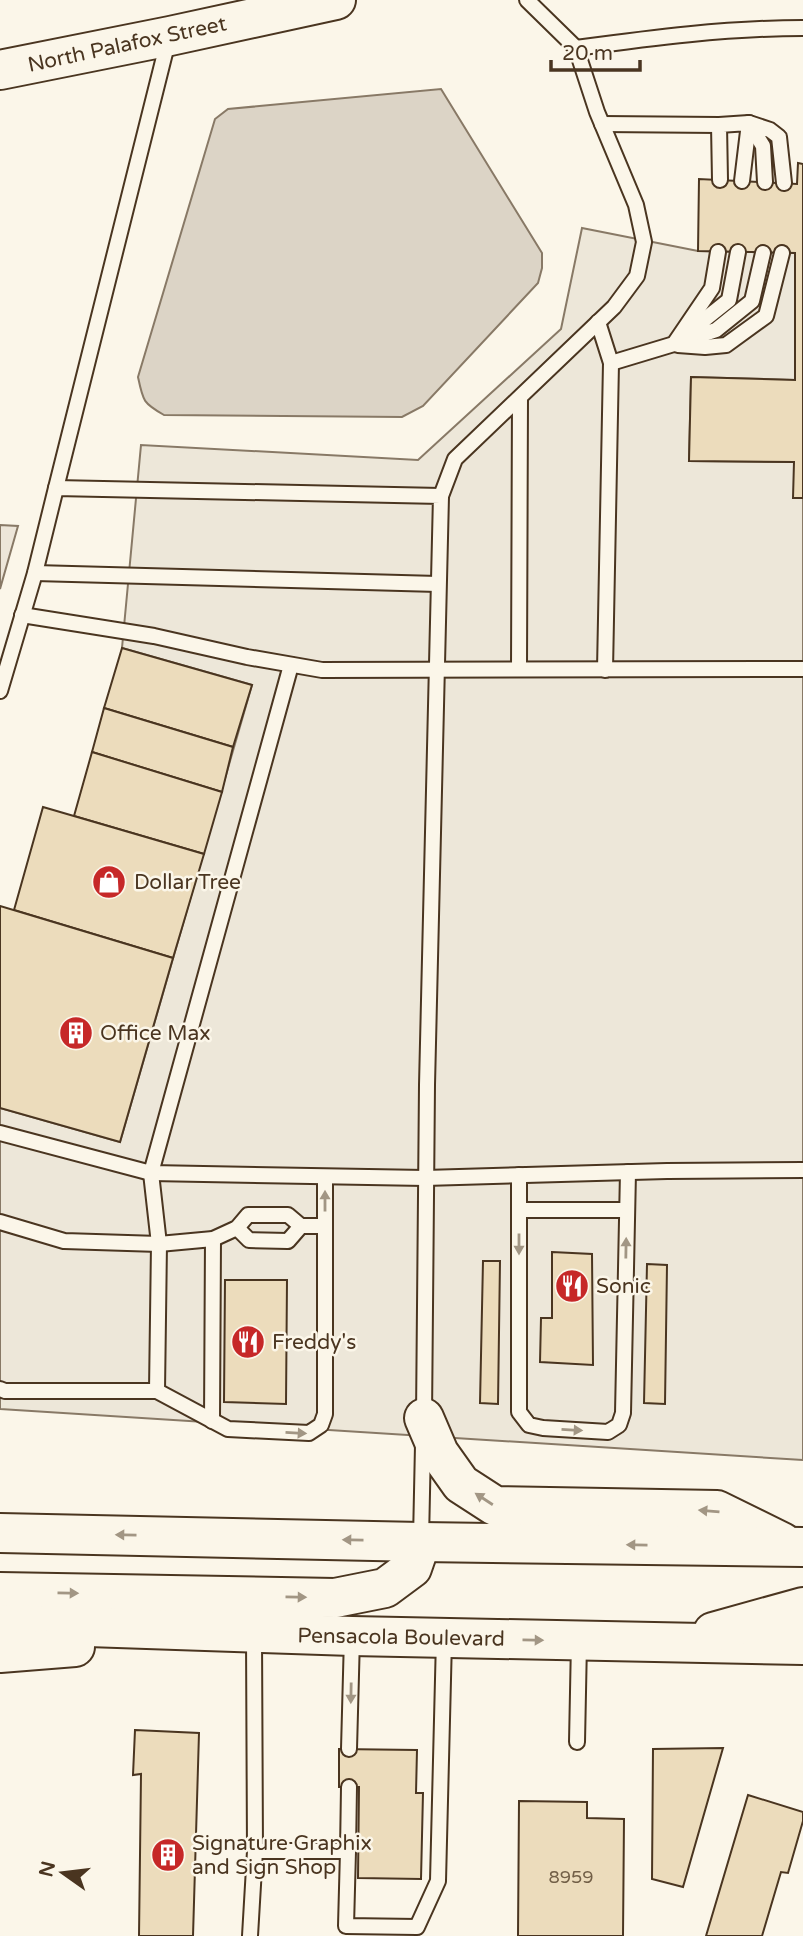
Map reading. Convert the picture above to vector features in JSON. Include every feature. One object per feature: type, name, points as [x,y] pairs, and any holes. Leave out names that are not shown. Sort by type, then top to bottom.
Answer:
[{"type":"main road","name":"North Palafox Street","points":[[0,70],[336,0]]},
{"type":"main road","points":[[424,1418],[439,1453],[461,1484],[495,1506],[718,1510],[798,1547]]},
{"type":"main road","points":[[0,1533],[798,1547]]},
{"type":"main road","points":[[0,1592],[335,1598],[384,1588],[412,1568],[421,1542]]},
{"type":"main road","points":[[678,1643],[803,1606]]},
{"type":"main road","name":"Pensacola Boulevard","points":[[0,1623],[352,1636],[803,1645]]},
{"type":"main road","points":[[0,1653],[254,1633]]},
{"type":"lane","points":[[421,1542],[425,1178],[441,496],[455,459],[614,307],[637,276],[644,242],[636,205],[602,124],[576,48],[527,0]]},
{"type":"lane","points":[[576,48],[673,36],[766,28],[803,28]]},
{"type":"lane","points":[[0,691],[35,573],[170,36]]},
{"type":"lane","points":[[602,124],[749,123],[770,130],[779,137],[785,183]]},
{"type":"lane","points":[[742,181],[749,123]]},
{"type":"lane","points":[[749,123],[763,146],[765,182]]},
{"type":"lane","points":[[719,125],[720,180]]},
{"type":"lane","points":[[674,344],[712,288],[718,252]]},
{"type":"lane","points":[[674,344],[729,300],[738,252]]},
{"type":"lane","points":[[611,363],[716,330],[752,301],[763,253]]},
{"type":"lane","points":[[674,344],[705,347],[726,345],[766,316],[782,253]]},
{"type":"lane","points":[[598,322],[611,363],[605,670]]},
{"type":"lane","points":[[519,669],[520,398]]},
{"type":"lane","points":[[56,488],[441,496]]},
{"type":"lane","points":[[35,573],[438,584]]},
{"type":"lane","points":[[22,615],[153,636],[321,670],[803,669]]},
{"type":"lane","points":[[157,1391],[159,1244],[150,1173],[291,665]]},
{"type":"lane","points":[[0,1133],[150,1173],[425,1178],[803,1170]]},
{"type":"lane","points":[[519,1175],[519,1412],[529,1425],[544,1429],[608,1432],[619,1425],[622,1413],[628,1172]]},
{"type":"lane","points":[[0,1389],[61,1392],[157,1391],[228,1429],[309,1433],[321,1425],[325,1414],[325,1177]]},
{"type":"lane","points":[[519,1210],[627,1210]]},
{"type":"lane","points":[[0,1222],[64,1241],[159,1244],[213,1239],[237,1228],[248,1215],[288,1214],[301,1226],[325,1226]]},
{"type":"lane","points":[[237,1228],[249,1240],[288,1241],[301,1226]]},
{"type":"lane","points":[[212,1421],[213,1239]]},
{"type":"lane","points":[[250,1936],[255,1851],[254,1633]]},
{"type":"lane","points":[[349,1749],[352,1636]]},
{"type":"lane","points":[[349,1787],[346,1926],[415,1931],[438,1881],[444,1638]]},
{"type":"lane","points":[[577,1742],[579,1641]]},
{"type":"lane","points":[[255,1851],[348,1851]]},
{"type":"shaded area","points":[[441,89],[542,253],[538,283],[423,406],[402,417],[164,415],[148,404],[138,377],[215,119],[228,109]]},
{"type":"shaded area","points":[[582,228],[698,251],[795,253],[795,380],[691,377],[689,461],[794,462],[803,498],[803,1460],[0,1409],[0,1108],[120,1142],[252,685],[122,648],[141,445],[418,460],[561,329]]},
{"type":"shaded area","points":[[0,525],[18,526],[0,589]]},
{"type":"building","points":[[798,163],[803,164],[803,498],[793,498],[794,462],[689,461],[691,377],[795,380],[795,253],[698,251],[699,179],[797,184]]},
{"type":"building","points":[[122,648],[252,685],[233,747],[104,708]]},
{"type":"building","points":[[104,708],[233,747],[222,792],[92,752]]},
{"type":"building","points":[[92,752],[222,792],[204,854],[74,816]]},
{"type":"building","name":"Dollar Tree","points":[[43,807],[204,854],[173,958],[14,910]]},
{"type":"building","name":"Office Max","points":[[0,906],[173,958],[120,1142],[0,1108]]},
{"type":"building","name":"Sonic","points":[[552,1252],[592,1254],[593,1365],[540,1362],[541,1318],[552,1318]]},
{"type":"building","points":[[483,1261],[500,1261],[498,1404],[480,1403]]},
{"type":"building","points":[[647,1264],[667,1265],[665,1404],[644,1403]]},
{"type":"building","points":[[225,1280],[287,1280],[286,1404],[224,1402]]},
{"type":"building","name":"Signature Graphix and Sign Shop","points":[[135,1730],[199,1733],[193,1936],[139,1936],[141,1774],[133,1775]]},
{"type":"building","points":[[723,1748],[683,1887],[652,1879],[653,1749]]},
{"type":"building","points":[[339,1749],[417,1750],[416,1793],[423,1793],[421,1879],[358,1878],[359,1787],[339,1787]]},
{"type":"building","points":[[748,1795],[803,1812],[803,1821],[788,1873],[781,1872],[762,1936],[706,1936]]},
{"type":"building","points":[[519,1801],[587,1802],[587,1818],[624,1819],[623,1936],[518,1936]]},
{"type":"place","name":"Dollar Tree","points":[[109,882]]},
{"type":"place","name":"Office Max","points":[[76,1033]]},
{"type":"place","name":"Sonic","points":[[572,1286]]},
{"type":"place","name":"Freddy's","points":[[248,1342]]},
{"type":"place","name":"Signature Graphix and Sign Shop","points":[[168,1855]]}]
